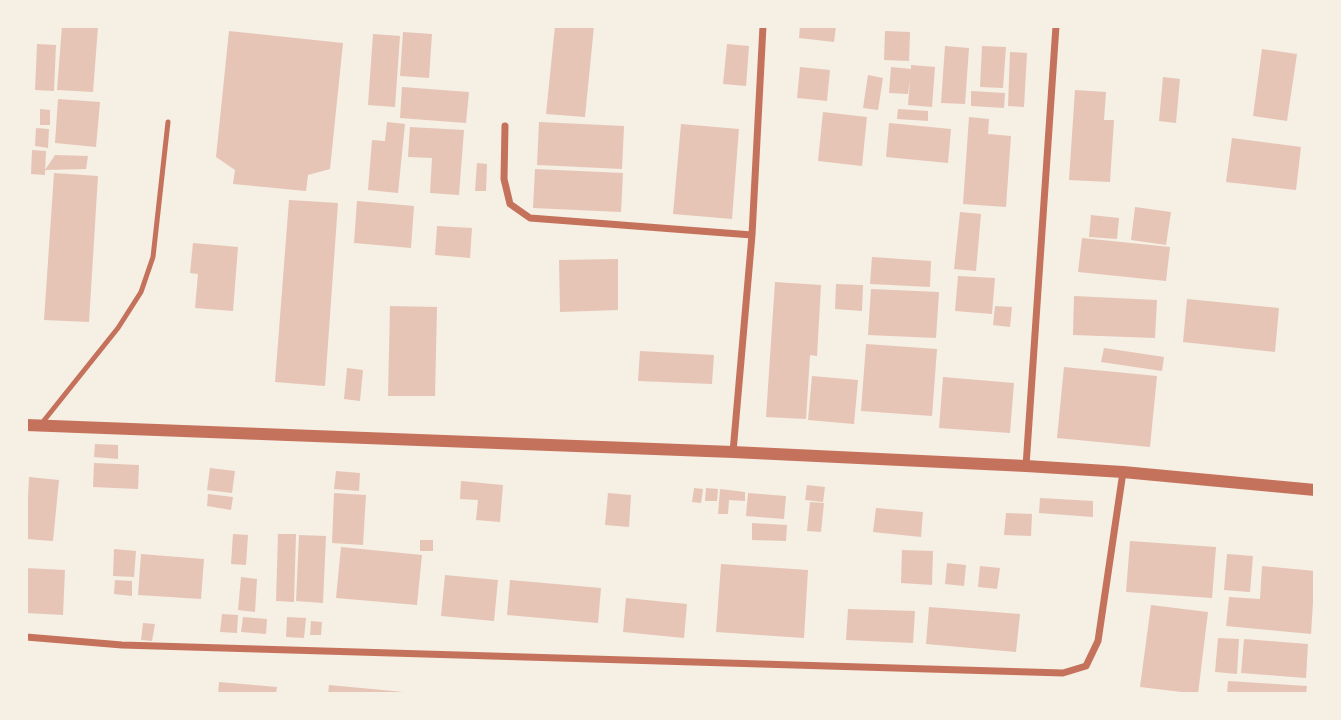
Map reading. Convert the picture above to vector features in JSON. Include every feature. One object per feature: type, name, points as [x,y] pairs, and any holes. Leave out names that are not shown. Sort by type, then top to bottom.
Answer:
[{"type":"street","points":[[733,452],[752,235],[763,26]]},
{"type":"street","points":[[1027,466],[1056,26]]},
{"type":"street","points":[[505,126],[505,178],[510,204],[530,218],[752,235]]},
{"type":"street","points":[[26,425],[1027,466],[1315,490]]},
{"type":"street","points":[[26,637],[122,645],[1063,673],[1086,666],[1098,641],[1124,472]]},
{"type":"lane","points":[[40,426],[118,328],[141,292],[153,257],[168,122]]},
{"type":"building","points":[[62,26],[98,27],[93,92],[57,90]]},
{"type":"building","points":[[555,26],[594,26],[585,117],[546,114]]},
{"type":"building","points":[[800,26],[836,26],[834,42],[799,38]]},
{"type":"building","points":[[229,31],[343,43],[330,169],[308,175],[306,191],[233,184],[235,170],[216,157]]},
{"type":"building","points":[[885,31],[910,32],[909,61],[884,60]]},
{"type":"building","points":[[403,32],[432,34],[429,78],[400,76]]},
{"type":"building","points":[[373,34],[400,36],[395,107],[368,105]]},
{"type":"building","points":[[37,44],[56,45],[54,91],[35,90]]},
{"type":"building","points":[[727,44],[749,46],[746,86],[723,84]]},
{"type":"building","points":[[945,46],[969,48],[965,104],[941,103]]},
{"type":"building","points":[[982,46],[1006,47],[1003,88],[980,87]]},
{"type":"building","points":[[1262,49],[1297,54],[1287,121],[1253,116]]},
{"type":"building","points":[[1010,52],[1027,53],[1024,107],[1008,106]]},
{"type":"building","points":[[911,65],[935,67],[932,107],[908,105],[910,80],[908,94],[889,93],[891,67],[911,69]]},
{"type":"building","points":[[800,67],[830,70],[827,101],[797,98]]},
{"type":"building","points":[[868,75],[883,78],[878,110],[863,108]]},
{"type":"building","points":[[1163,77],[1180,79],[1176,123],[1159,121]]},
{"type":"building","points":[[402,87],[469,92],[466,123],[400,118]]},
{"type":"building","points":[[1075,90],[1106,92],[1104,120],[1114,120],[1110,182],[1069,180]]},
{"type":"building","points":[[971,91],[1005,93],[1004,108],[971,106]]},
{"type":"building","points":[[58,99],[100,102],[96,147],[55,143]]},
{"type":"building","points":[[40,109],[50,110],[50,125],[40,125]]},
{"type":"building","points":[[898,109],[928,111],[928,121],[897,119]]},
{"type":"building","points":[[823,112],[867,117],[862,166],[818,161]]},
{"type":"building","points":[[969,117],[989,119],[988,134],[1011,136],[1006,207],[963,204]]},
{"type":"building","points":[[387,122],[405,124],[398,193],[368,190],[372,140],[385,141]]},
{"type":"building","points":[[539,122],[624,126],[622,169],[537,165]]},
{"type":"building","points":[[889,123],[951,129],[948,163],[886,157]]},
{"type":"building","points":[[681,124],[739,129],[732,219],[673,214]]},
{"type":"building","points":[[410,127],[464,130],[459,195],[430,193],[432,158],[408,157]]},
{"type":"building","points":[[36,128],[49,129],[48,148],[35,146]]},
{"type":"building","points":[[1232,138],[1301,147],[1296,190],[1226,182]]},
{"type":"building","points":[[32,150],[46,151],[45,175],[31,174]]},
{"type":"building","points":[[55,155],[88,156],[86,169],[45,170]]},
{"type":"building","points":[[477,163],[487,164],[486,191],[475,191]]},
{"type":"building","points":[[535,169],[623,173],[621,212],[533,208]]},
{"type":"building","points":[[54,173],[98,176],[89,322],[44,320]]},
{"type":"building","points":[[289,200],[338,203],[325,386],[275,382]]},
{"type":"building","points":[[357,201],[414,206],[411,248],[354,243]]},
{"type":"building","points":[[1135,207],[1171,212],[1166,245],[1131,240]]},
{"type":"building","points":[[960,212],[981,214],[976,271],[954,269]]},
{"type":"building","points":[[1091,215],[1119,218],[1117,239],[1089,237]]},
{"type":"building","points":[[437,226],[472,228],[470,258],[435,255]]},
{"type":"building","points":[[1082,238],[1170,247],[1166,281],[1078,272]]},
{"type":"building","points":[[193,243],[238,247],[233,311],[195,308],[198,274],[190,273]]},
{"type":"building","points":[[872,257],[931,261],[930,287],[870,284]]},
{"type":"building","points":[[618,259],[618,310],[560,312],[559,260]]},
{"type":"building","points":[[958,276],[995,278],[992,314],[955,311]]},
{"type":"building","points":[[775,282],[821,285],[817,356],[810,355],[806,419],[766,417]]},
{"type":"building","points":[[836,284],[863,285],[862,311],[835,309]]},
{"type":"building","points":[[871,289],[939,292],[936,338],[868,335]]},
{"type":"building","points":[[1074,296],[1157,300],[1155,338],[1073,335]]},
{"type":"building","points":[[1187,299],[1279,308],[1275,352],[1183,342]]},
{"type":"building","points":[[390,306],[437,307],[435,396],[388,396]]},
{"type":"building","points":[[995,306],[1012,307],[1010,327],[993,325]]},
{"type":"building","points":[[866,344],[937,349],[932,416],[861,411]]},
{"type":"building","points":[[1104,348],[1164,357],[1162,371],[1101,362]]},
{"type":"building","points":[[640,351],[714,355],[712,384],[638,381]]},
{"type":"building","points":[[1064,367],[1157,376],[1150,447],[1057,438]]},
{"type":"building","points":[[347,368],[363,370],[360,401],[344,399]]},
{"type":"building","points":[[812,376],[858,380],[854,424],[808,420]]},
{"type":"building","points":[[943,377],[1014,383],[1010,433],[939,428]]},
{"type":"building","points":[[95,444],[118,445],[118,459],[94,457]]},
{"type":"building","points":[[94,463],[139,465],[138,489],[93,487]]},
{"type":"building","points":[[210,468],[235,471],[232,493],[207,490]]},
{"type":"building","points":[[336,471],[360,473],[359,491],[334,489]]},
{"type":"building","points":[[29,477],[59,480],[53,541],[26,539]]},
{"type":"building","points":[[461,481],[503,485],[500,522],[476,520],[478,500],[460,499]]},
{"type":"building","points":[[807,485],[825,487],[823,502],[805,500]]},
{"type":"building","points":[[694,488],[703,489],[701,503],[692,502]]},
{"type":"building","points":[[706,488],[718,489],[717,501],[705,501]]},
{"type":"building","points":[[720,489],[745,492],[745,501],[729,500],[728,514],[718,514]]},
{"type":"building","points":[[334,493],[366,495],[363,545],[332,543]]},
{"type":"building","points":[[608,493],[631,495],[629,527],[605,525]]},
{"type":"building","points":[[748,493],[786,496],[784,519],[746,516]]},
{"type":"building","points":[[208,494],[233,497],[231,510],[207,506]]},
{"type":"building","points":[[1040,498],[1093,501],[1093,517],[1039,513]]},
{"type":"building","points":[[810,502],[824,503],[821,532],[807,531]]},
{"type":"building","points":[[876,508],[923,512],[921,537],[873,532]]},
{"type":"building","points":[[1006,513],[1032,514],[1031,536],[1004,535]]},
{"type":"building","points":[[752,523],[787,525],[786,541],[752,540]]},
{"type":"building","points":[[233,534],[248,535],[246,565],[231,564]]},
{"type":"building","points":[[278,534],[296,534],[294,602],[276,601]]},
{"type":"building","points":[[299,535],[326,536],[323,603],[296,601]]},
{"type":"building","points":[[420,540],[433,540],[433,551],[420,551]]},
{"type":"building","points":[[1130,541],[1216,547],[1212,598],[1126,592]]},
{"type":"building","points":[[341,547],[422,555],[417,605],[336,598]]},
{"type":"building","points":[[114,549],[136,551],[134,577],[113,576]]},
{"type":"building","points":[[902,550],[933,551],[932,585],[901,583]]},
{"type":"building","points":[[141,554],[204,559],[201,599],[138,595]]},
{"type":"building","points":[[1227,554],[1253,556],[1250,592],[1224,590]]},
{"type":"building","points":[[947,563],[966,565],[964,586],[945,584]]},
{"type":"building","points":[[721,564],[808,570],[804,638],[716,632]]},
{"type":"building","points":[[980,566],[1000,568],[997,589],[978,587]]},
{"type":"building","points":[[1262,566],[1315,571],[1311,634],[1226,626],[1229,597],[1260,599]]},
{"type":"building","points":[[26,568],[65,570],[63,615],[26,613]]},
{"type":"building","points":[[445,575],[498,580],[494,621],[441,616]]},
{"type":"building","points":[[241,577],[257,579],[255,612],[238,610]]},
{"type":"building","points":[[115,580],[132,581],[132,596],[114,594]]},
{"type":"building","points":[[510,580],[601,588],[598,623],[507,615]]},
{"type":"building","points":[[626,598],[687,604],[684,638],[623,632]]},
{"type":"building","points":[[1151,605],[1208,612],[1198,694],[1140,687]]},
{"type":"building","points":[[929,607],[1020,614],[1016,652],[926,644]]},
{"type":"building","points":[[848,609],[915,611],[913,643],[846,640]]},
{"type":"building","points":[[222,614],[238,615],[237,633],[220,632]]},
{"type":"building","points":[[243,617],[267,619],[266,634],[241,632]]},
{"type":"building","points":[[287,617],[306,618],[304,638],[286,637]]},
{"type":"building","points":[[311,621],[322,622],[321,635],[310,635]]},
{"type":"building","points":[[143,623],[155,624],[152,641],[141,640]]},
{"type":"building","points":[[1218,638],[1239,639],[1237,674],[1215,672]]},
{"type":"building","points":[[1244,639],[1308,644],[1306,678],[1241,673]]},
{"type":"building","points":[[1228,681],[1307,686],[1306,694],[1227,694]]},
{"type":"building","points":[[219,682],[277,687],[276,694],[218,694]]},
{"type":"building","points":[[329,685],[404,692],[404,694],[328,694]]}]
